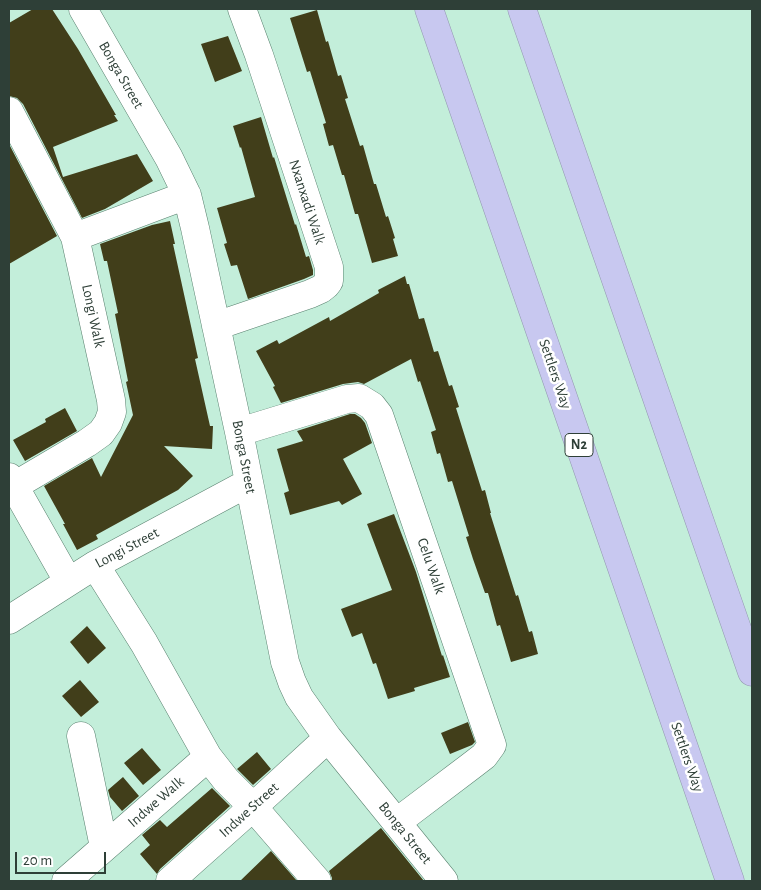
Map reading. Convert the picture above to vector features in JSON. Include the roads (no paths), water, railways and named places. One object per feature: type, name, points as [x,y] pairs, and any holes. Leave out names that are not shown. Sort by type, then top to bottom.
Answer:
[{"type":"highway","name":"Settlers Way","points":[[429,9],[730,881]]},
{"type":"highway","points":[[522,9],[752,672]]},
{"type":"street","name":"Bonga Street","points":[[83,9],[169,158],[186,195],[239,432],[286,662],[292,682],[328,738],[444,881]]},
{"type":"street","name":"Nxanxadi Walk","points":[[216,326],[310,294],[326,285],[330,275],[326,258],[242,9]]},
{"type":"street","name":"Longi Walk","points":[[9,111],[76,237],[112,412],[108,423],[101,433],[87,443],[10,484]]},
{"type":"street","points":[[76,237],[186,195]]},
{"type":"street","name":"Celu Walk","points":[[239,432],[347,399],[359,398],[372,406],[379,415],[492,745],[484,756],[397,822]]},
{"type":"street","name":"Longi Street","points":[[9,620],[95,565],[248,483]]},
{"type":"street","points":[[10,484],[68,581]]},
{"type":"street","points":[[95,565],[144,643],[208,757],[226,780],[317,881]]},
{"type":"street","points":[[81,736],[104,847]]},
{"type":"street","name":"Indwe Street","points":[[170,881],[328,738]]},
{"type":"street","name":"Indwe Walk","points":[[66,881],[208,757]]}]
